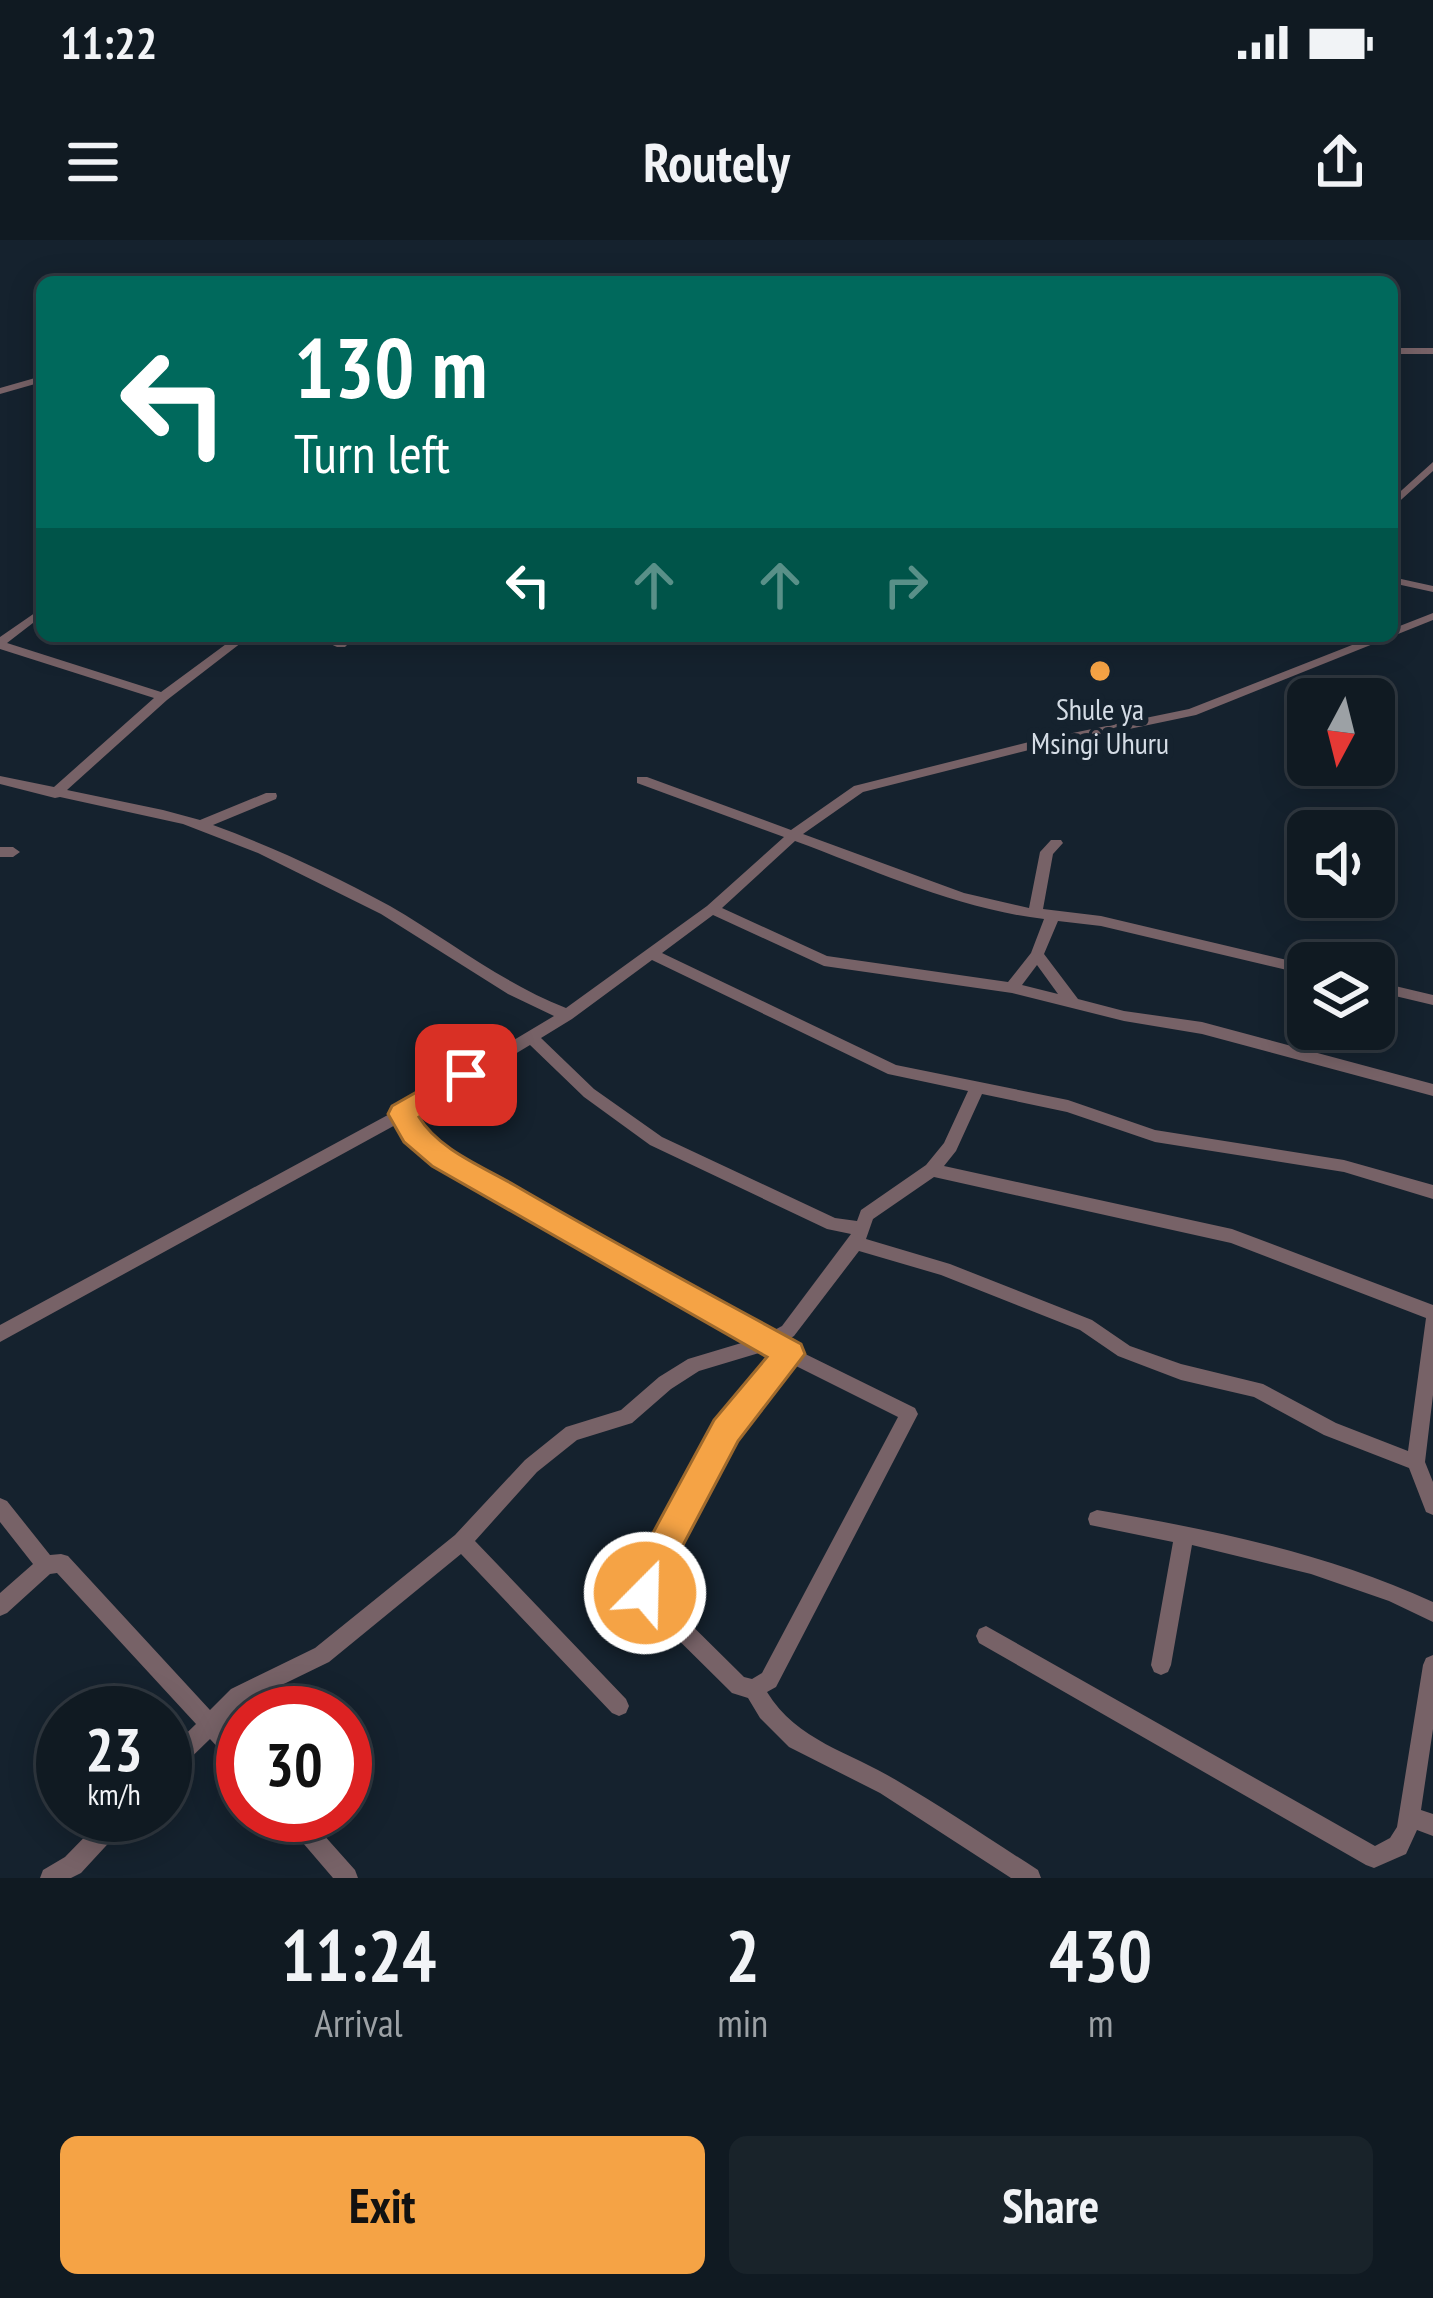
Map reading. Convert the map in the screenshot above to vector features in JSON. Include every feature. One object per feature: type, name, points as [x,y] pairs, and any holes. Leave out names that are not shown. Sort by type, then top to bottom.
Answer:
[{"type":"street","points":[[1398,351],[1433,351]]},
{"type":"street","points":[[0,391],[36,381]]},
{"type":"street","points":[[1398,498],[1433,465]]},
{"type":"street","points":[[1398,581],[1433,589]]},
{"type":"street","points":[[0,644],[36,616]]},
{"type":"street","points":[[1398,630],[1433,616]]},
{"type":"street","points":[[55,794],[163,698],[236,642]]},
{"type":"street","points":[[334,642],[341,645]]},
{"type":"street","points":[[0,1334],[402,1114],[567,1015],[712,909],[796,833],[859,789],[1192,712],[1369,642]]},
{"type":"street","points":[[0,644],[163,698]]},
{"type":"street","points":[[642,779],[961,897],[1101,922],[1287,965]]},
{"type":"street","points":[[0,780],[165,814],[199,826],[362,898],[440,941],[530,1001],[567,1015]]},
{"type":"street","points":[[199,826],[271,796]]},
{"type":"street","points":[[1035,913],[1047,852],[1056,843]]},
{"type":"street","points":[[712,909],[824,961],[1012,988],[1202,1028],[1433,1090]]},
{"type":"street","points":[[1012,988],[1037,955],[1053,915]]},
{"type":"street","points":[[651,954],[893,1070],[1068,1106],[1155,1136],[1344,1166],[1433,1192]]},
{"type":"street","points":[[1037,955],[1072,1002]]},
{"type":"street","points":[[1395,991],[1433,1000]]},
{"type":"street","points":[[530,1036],[589,1093],[656,1141],[857,1235],[1086,1325],[1124,1351],[1257,1390],[1330,1429],[1416,1462]]},
{"type":"street","points":[[192,1741],[238,1696],[322,1655],[462,1541],[531,1466],[572,1433],[626,1417],[665,1382],[694,1365],[767,1343],[788,1331],[867,1215],[932,1169],[960,1131],[976,1088]]},
{"type":"street","points":[[402,1114],[414,1134],[442,1157],[767,1343],[790,1354],[909,1414],[770,1679],[754,1689],[739,1686],[660,1610],[645,1593],[646,1580],[726,1431],[790,1354]]},
{"type":"street","points":[[932,1169],[1232,1236],[1433,1318],[1416,1462],[1432,1500]]},
{"type":"street","points":[[0,1507],[46,1565]]},
{"type":"street","points":[[1097,1520],[1184,1534],[1384,1587],[1433,1612]]},
{"type":"street","points":[[1162,1665],[1184,1534]]},
{"type":"street","points":[[462,1541],[619,1706]]},
{"type":"street","points":[[0,1606],[46,1565],[61,1563],[216,1729]]},
{"type":"street","points":[[986,1636],[1374,1857],[1398,1846],[1409,1816],[1433,1665]]},
{"type":"street","points":[[754,1689],[769,1717],[795,1743],[881,1782],[1030,1878]]},
{"type":"street","points":[[1409,1816],[1433,1825]]},
{"type":"street","points":[[51,1878],[73,1865],[95,1842]]},
{"type":"street","points":[[316,1842],[347,1878]]},
{"type":"place","name":"Shule ya Msingi Uhuru","points":[[1100,671]]},
{"type":"route","points":[[466,1075],[402,1114],[414,1134],[442,1157],[536,1212],[790,1354],[726,1431],[646,1580],[645,1593]]}]
